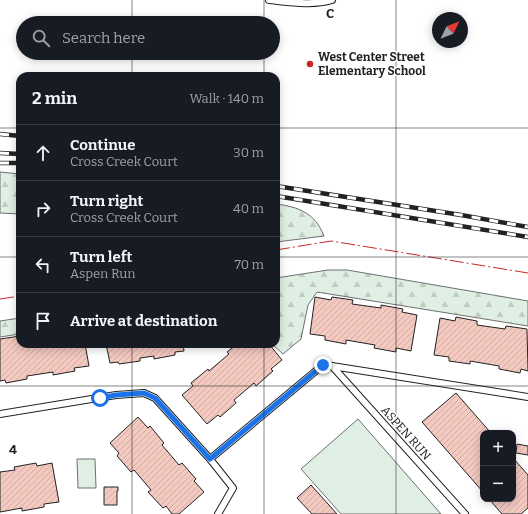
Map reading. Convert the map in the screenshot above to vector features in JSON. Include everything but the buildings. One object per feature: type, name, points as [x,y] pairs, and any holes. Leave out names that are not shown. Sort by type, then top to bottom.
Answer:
[{"type":"lane","points":[[269,0],[317,3],[332,0]]},
{"type":"lane","points":[[210,459],[323,365],[528,397]]},
{"type":"lane","name":"ASPEN RUN","points":[[332,366],[465,514]]},
{"type":"lane","points":[[0,414],[116,395],[144,393],[155,398],[210,459],[233,488],[218,514]]},
{"type":"green space","points":[[0,172],[16,174],[16,214],[0,213]]},
{"type":"green space","points":[[280,205],[299,209],[305,212],[316,222],[324,236],[280,242]]},
{"type":"green space","points":[[328,270],[347,270],[528,301],[528,326],[317,292],[308,305],[301,339],[283,354],[276,348],[280,348],[280,277]]},
{"type":"green space","points":[[16,319],[16,335],[0,337],[0,321]]},
{"type":"green space","points":[[358,419],[441,514],[341,514],[301,469]]},
{"type":"green space","points":[[77,459],[95,459],[96,488],[78,488]]},
{"type":"railway","points":[[0,134],[16,136]]},
{"type":"railway","points":[[0,153],[16,154]]},
{"type":"railway","points":[[0,163],[16,163]]},
{"type":"railway","points":[[280,187],[528,227]]},
{"type":"railway","points":[[280,197],[528,237]]},
{"type":"power","points":[[280,249],[331,241],[528,273]]},
{"type":"power","points":[[0,299],[16,297]]},
{"type":"place","name":"West Center Street Elementary School","points":[[310,64]]},
{"type":"route","points":[[100,398],[144,393],[155,398],[210,459],[323,365]]}]
